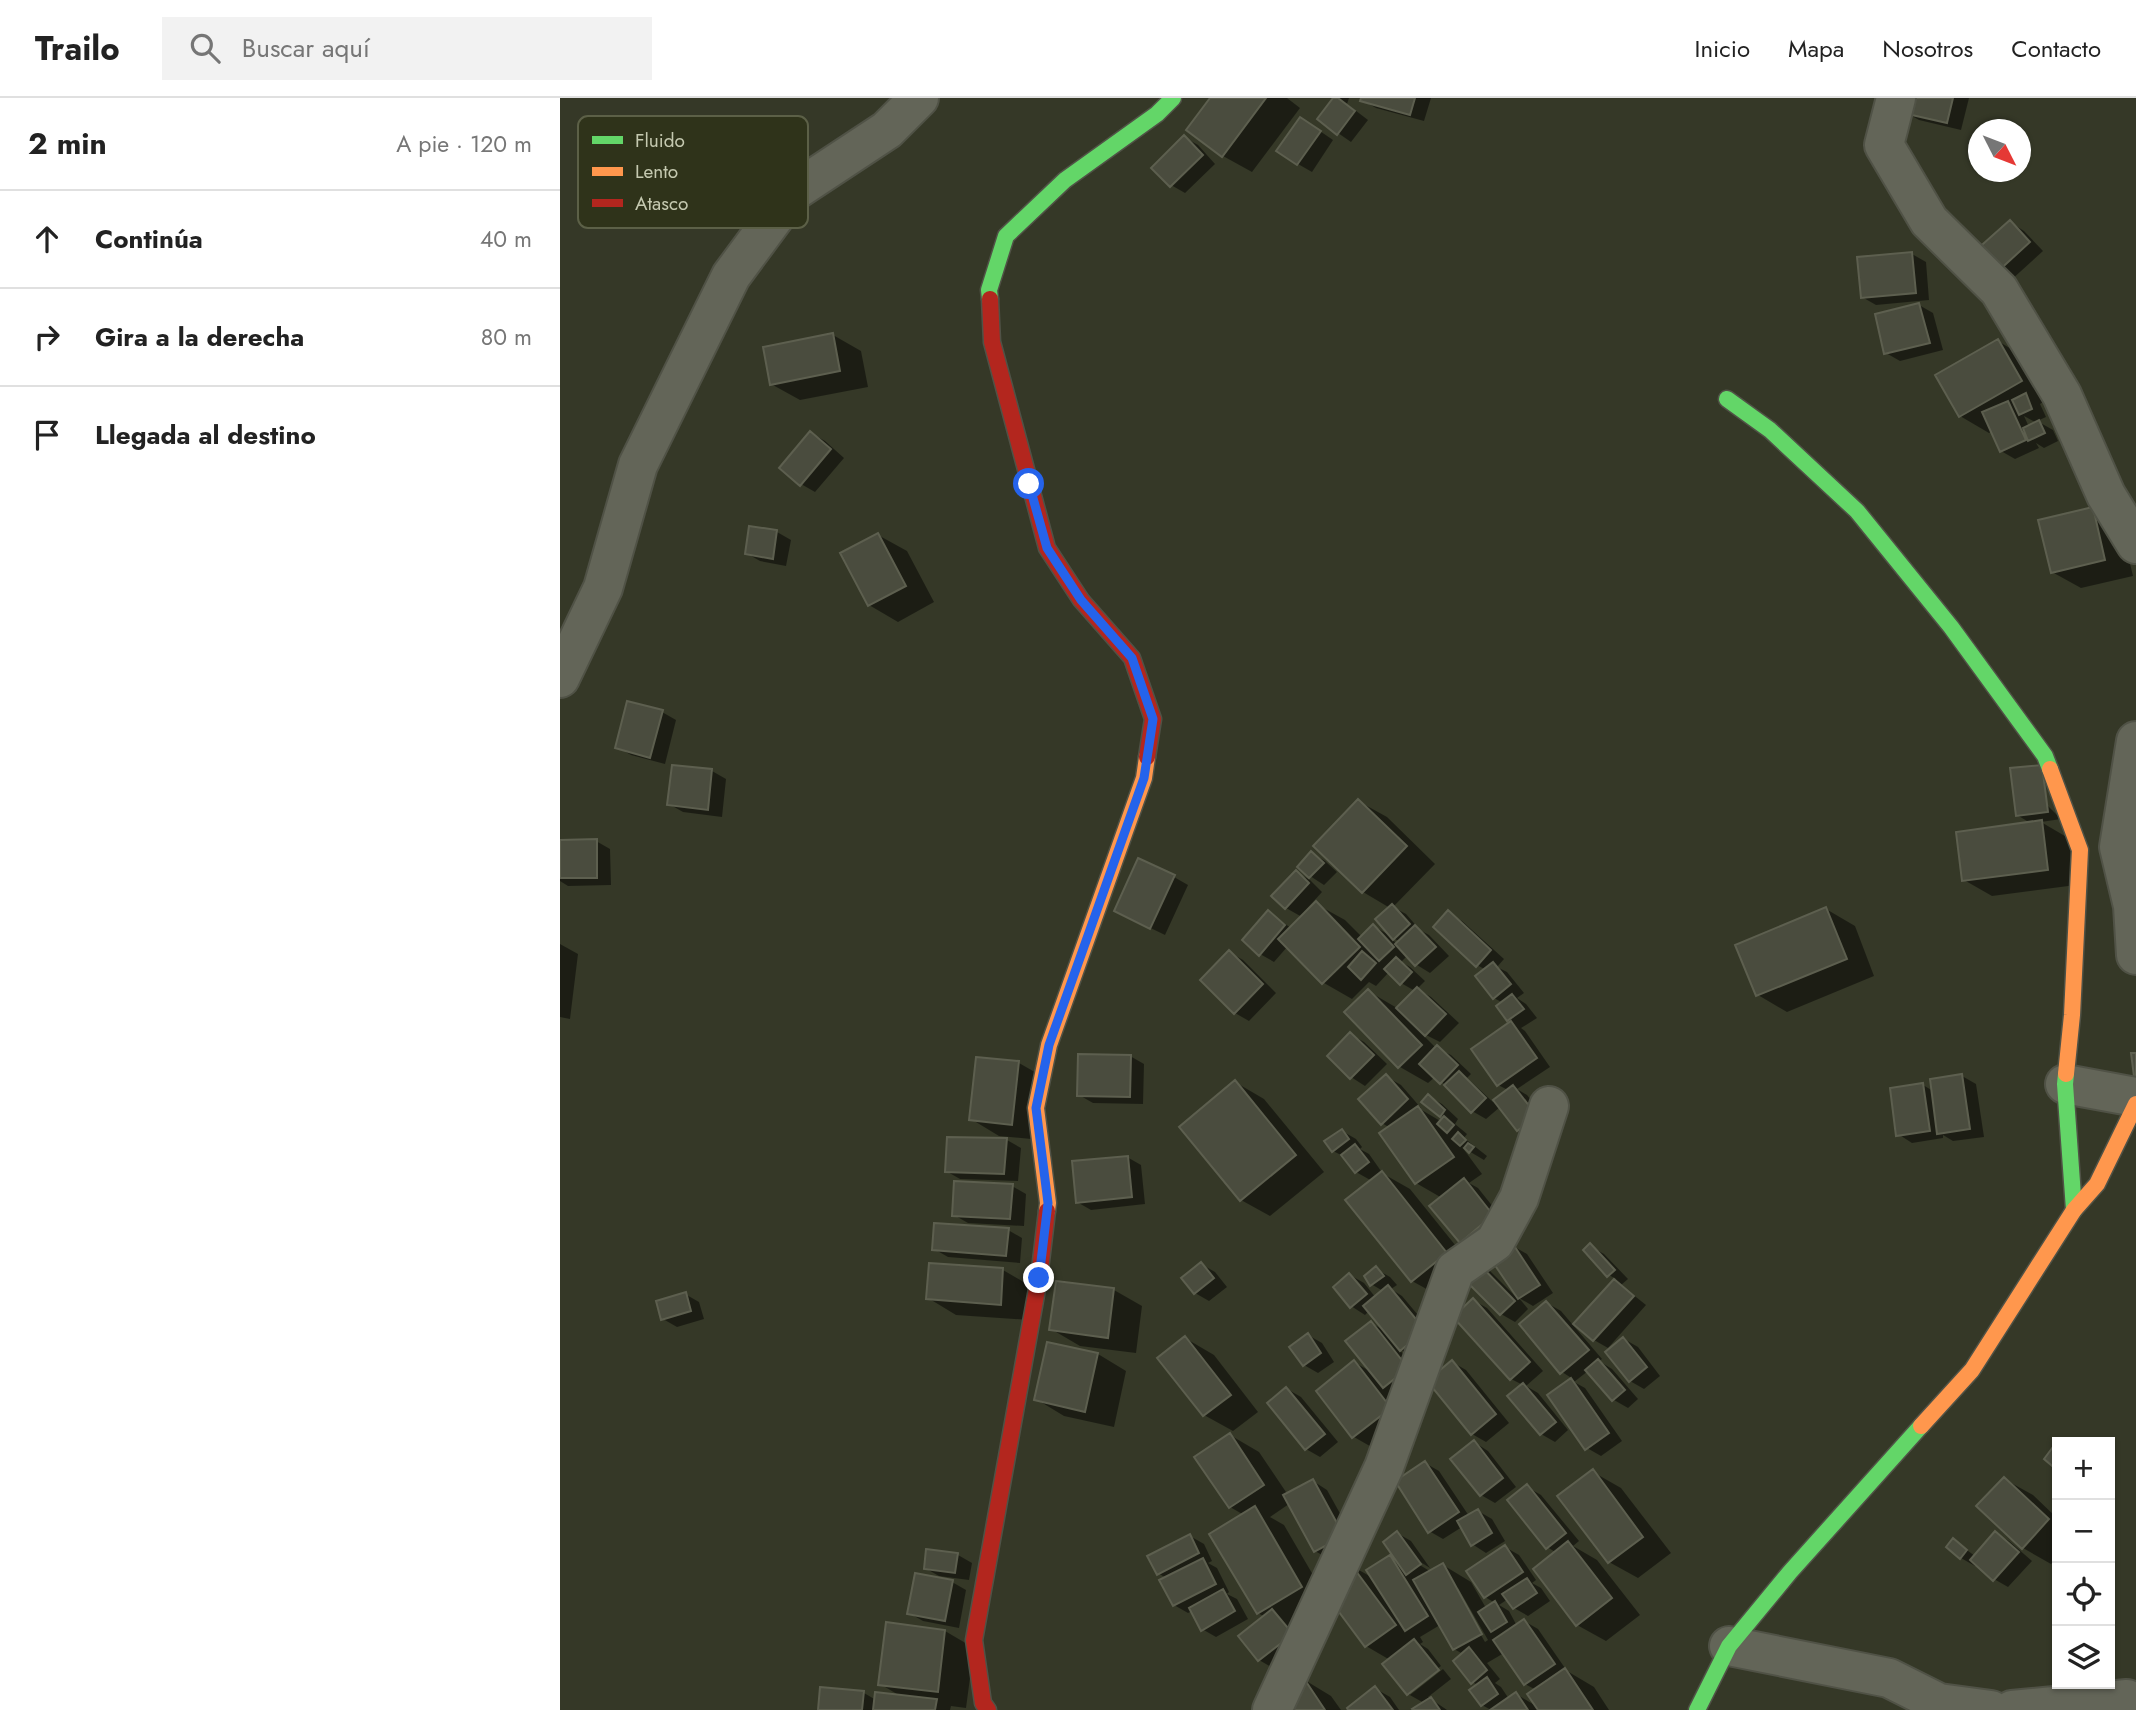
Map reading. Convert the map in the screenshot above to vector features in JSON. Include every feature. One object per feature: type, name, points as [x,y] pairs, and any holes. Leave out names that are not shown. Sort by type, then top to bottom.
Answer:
[{"type":"street","points":[[808,182],[887,130],[919,98]]},
{"type":"street","points":[[988,1710],[983,1703],[974,1640],[1039,1278],[1048,1203],[1036,1108],[1049,1045],[1144,778],[1153,719],[1132,658],[1081,600],[1047,548],[992,342],[989,290],[1006,236],[1065,180],[1157,114],[1173,98]]},
{"type":"street","points":[[1896,98],[1884,145],[1929,221],[1998,290],[2062,395],[2106,495],[2136,544]]},
{"type":"street","points":[[560,678],[603,588],[638,465],[731,276],[766,228]]},
{"type":"street","points":[[1727,399],[1770,430],[1857,511],[1951,627],[2045,756],[2080,850],[2072,1016],[2065,1084],[2074,1210]]},
{"type":"street","points":[[2136,741],[2119,847],[2133,906],[2136,955]]},
{"type":"street","points":[[2065,1084],[2136,1097]]},
{"type":"street","points":[[1697,1710],[1729,1646],[1790,1572],[1972,1370],[2074,1210],[2097,1184],[2136,1104]]},
{"type":"street","points":[[1272,1710],[1384,1467],[1455,1270],[1495,1242],[1519,1198],[1549,1106]]},
{"type":"street","points":[[1729,1646],[1889,1678],[1939,1703],[1991,1710]]},
{"type":"street","points":[[2012,1710],[2127,1699]]},
{"type":"building","points":[[1210,98],[1266,98],[1222,157],[1186,130]]},
{"type":"building","points":[[1333,98],[1338,98],[1355,111],[1337,135],[1317,119]]},
{"type":"building","points":[[1361,98],[1415,98],[1410,115],[1360,101]]},
{"type":"building","points":[[1907,98],[1953,98],[1947,123],[1903,113]]},
{"type":"building","points":[[1300,117],[1321,131],[1297,165],[1276,151]]},
{"type":"building","points":[[1184,135],[1203,155],[1170,187],[1151,168]]},
{"type":"building","points":[[2010,220],[2030,242],[1995,274],[1975,251]]},
{"type":"building","points":[[1912,252],[1916,293],[1861,298],[1857,257]]},
{"type":"building","points":[[1919,303],[1930,343],[1884,354],[1875,314]]},
{"type":"building","points":[[833,333],[840,371],[770,385],[763,347]]},
{"type":"building","points":[[1998,339],[2022,381],[1959,417],[1935,375]]},
{"type":"building","points":[[2026,393],[2032,409],[2019,415],[2012,400]]},
{"type":"building","points":[[2008,401],[2026,440],[2000,452],[1982,412]]},
{"type":"building","points":[[2039,420],[2045,433],[2028,441],[2023,428]]},
{"type":"building","points":[[810,431],[831,449],[800,486],[779,468]]},
{"type":"building","points":[[2093,507],[2105,560],[2051,573],[2038,520]]},
{"type":"building","points":[[749,526],[777,530],[773,559],[745,554]]},
{"type":"building","points":[[878,533],[906,586],[868,606],[840,553]]},
{"type":"building","points":[[627,701],[663,710],[650,758],[615,748]]},
{"type":"building","points":[[672,765],[712,769],[708,810],[667,805]]},
{"type":"building","points":[[2042,765],[2048,812],[2016,816],[2010,768]]},
{"type":"building","points":[[1358,799],[1407,846],[1362,893],[1313,846]]},
{"type":"building","points":[[2042,820],[2048,870],[1962,881],[1956,832]]},
{"type":"building","points":[[597,839],[597,878],[560,878],[560,840]]},
{"type":"building","points":[[1311,851],[1324,863],[1309,878],[1297,867]]},
{"type":"building","points":[[1138,858],[1175,875],[1150,929],[1114,911]]},
{"type":"building","points":[[1296,870],[1309,883],[1285,909],[1271,896]]},
{"type":"building","points":[[1316,901],[1360,947],[1322,984],[1278,939]]},
{"type":"building","points":[[1392,904],[1410,924],[1393,940],[1375,919]]},
{"type":"building","points":[[1826,907],[1847,959],[1756,996],[1735,945]]},
{"type":"building","points":[[1268,910],[1285,925],[1259,956],[1242,940]]},
{"type":"building","points":[[1448,910],[1491,950],[1476,967],[1433,927]]},
{"type":"building","points":[[1373,924],[1394,947],[1379,961],[1358,939]]},
{"type":"building","points":[[1415,925],[1436,947],[1415,966],[1395,944]]},
{"type":"building","points":[[1229,950],[1263,984],[1234,1014],[1200,980]]},
{"type":"building","points":[[1362,951],[1376,963],[1361,980],[1348,967]]},
{"type":"building","points":[[1396,957],[1412,972],[1400,985],[1384,969]]},
{"type":"building","points":[[1493,962],[1511,984],[1493,999],[1475,976]]},
{"type":"building","points":[[1417,987],[1446,1014],[1425,1036],[1396,1008]]},
{"type":"building","points":[[1368,989],[1422,1045],[1398,1068],[1344,1012]]},
{"type":"building","points":[[1512,994],[1524,1009],[1507,1021],[1496,1006]]},
{"type":"building","points":[[1511,1021],[1537,1058],[1497,1086],[1471,1049]]},
{"type":"building","points":[[1350,1032],[1374,1055],[1350,1079],[1327,1056]]},
{"type":"building","points":[[1437,1045],[1458,1065],[1440,1084],[1419,1064]]},
{"type":"building","points":[[2131,1053],[2136,1053],[2136,1092]]},
{"type":"building","points":[[1078,1054],[1131,1055],[1130,1097],[1077,1096]]},
{"type":"building","points":[[976,1057],[1019,1061],[1012,1125],[969,1120]]},
{"type":"building","points":[[1459,1071],[1486,1098],[1471,1113],[1444,1085]]},
{"type":"building","points":[[1386,1074],[1408,1099],[1381,1125],[1358,1099]]},
{"type":"building","points":[[1962,1074],[1970,1129],[1937,1134],[1930,1079]]},
{"type":"building","points":[[1235,1080],[1296,1155],[1240,1201],[1179,1127]]},
{"type":"building","points":[[1923,1083],[1930,1131],[1896,1136],[1890,1088]]},
{"type":"building","points":[[1513,1085],[1537,1116],[1517,1131],[1493,1100]]},
{"type":"building","points":[[1428,1094],[1445,1110],[1440,1117],[1421,1102]]},
{"type":"building","points":[[1418,1106],[1454,1157],[1415,1184],[1379,1133]]},
{"type":"building","points":[[1444,1116],[1454,1125],[1447,1133],[1437,1124]]},
{"type":"building","points":[[1342,1129],[1349,1139],[1332,1152],[1324,1141]]},
{"type":"building","points":[[1458,1132],[1466,1140],[1460,1146],[1452,1139]]},
{"type":"building","points":[[947,1137],[1007,1138],[1004,1174],[945,1172]]},
{"type":"building","points":[[1468,1143],[1474,1147],[1469,1153],[1464,1148]]},
{"type":"building","points":[[1355,1144],[1369,1162],[1355,1173],[1341,1155]]},
{"type":"building","points":[[1128,1156],[1132,1197],[1076,1203],[1072,1161]]},
{"type":"building","points":[[1382,1171],[1447,1253],[1411,1282],[1345,1200]]},
{"type":"building","points":[[1464,1178],[1493,1215],[1460,1243],[1429,1206]]},
{"type":"building","points":[[954,1181],[1013,1184],[1010,1219],[952,1216]]},
{"type":"building","points":[[934,1223],[1009,1228],[1006,1256],[932,1250]]},
{"type":"building","points":[[1590,1243],[1615,1270],[1607,1277],[1583,1250]]},
{"type":"building","points":[[1513,1244],[1540,1285],[1518,1299],[1490,1258]]},
{"type":"building","points":[[1475,1260],[1515,1301],[1500,1315],[1460,1275]]},
{"type":"building","points":[[1201,1262],[1214,1278],[1194,1294],[1181,1278]]},
{"type":"building","points":[[929,1263],[1003,1268],[1001,1305],[926,1299]]},
{"type":"building","points":[[1376,1266],[1384,1276],[1370,1286],[1364,1276]]},
{"type":"building","points":[[1349,1273],[1367,1294],[1350,1308],[1333,1287]]},
{"type":"building","points":[[1614,1279],[1634,1296],[1593,1341],[1573,1324]]},
{"type":"building","points":[[1056,1281],[1114,1288],[1108,1338],[1049,1330]]},
{"type":"building","points":[[1388,1285],[1425,1330],[1400,1351],[1363,1306]]},
{"type":"building","points":[[686,1292],[691,1311],[661,1320],[656,1301]]},
{"type":"building","points":[[1473,1298],[1530,1362],[1510,1380],[1453,1317]]},
{"type":"building","points":[[1546,1301],[1589,1350],[1560,1374],[1519,1324]]},
{"type":"building","points":[[1371,1321],[1408,1368],[1383,1388],[1345,1341]]},
{"type":"building","points":[[1308,1333],[1321,1353],[1303,1366],[1289,1347]]},
{"type":"building","points":[[1185,1336],[1231,1395],[1203,1416],[1157,1358]]},
{"type":"building","points":[[1623,1337],[1647,1367],[1629,1382],[1605,1352]]},
{"type":"building","points":[[1047,1342],[1098,1353],[1085,1412],[1034,1400]]},
{"type":"building","points":[[1598,1359],[1625,1390],[1612,1401],[1585,1370]]},
{"type":"building","points":[[1354,1360],[1391,1408],[1352,1438],[1316,1391]]},
{"type":"building","points":[[1452,1360],[1496,1414],[1471,1435],[1427,1381]]},
{"type":"building","points":[[1571,1378],[1609,1433],[1585,1450],[1547,1395]]},
{"type":"building","points":[[1523,1383],[1556,1422],[1540,1435],[1507,1396]]},
{"type":"building","points":[[1286,1387],[1325,1434],[1305,1450],[1267,1403]]},
{"type":"building","points":[[1230,1433],[1264,1485],[1229,1508],[1194,1457]]},
{"type":"building","points":[[1474,1440],[1503,1478],[1480,1496],[1450,1459]]},
{"type":"building","points":[[2052,1448],[2052,1466],[2044,1459]]},
{"type":"building","points":[[1425,1461],[1459,1512],[1428,1533],[1395,1481]]},
{"type":"building","points":[[1593,1469],[1643,1537],[1608,1563],[1557,1496]]},
{"type":"building","points":[[2004,1477],[2049,1519],[2022,1549],[1976,1506]]},
{"type":"building","points":[[1313,1479],[1344,1536],[1314,1552],[1283,1495]]},
{"type":"building","points":[[1527,1484],[1566,1533],[1546,1549],[1507,1500]]},
{"type":"building","points":[[1255,1506],[1302,1587],[1257,1614],[1209,1534]]},
{"type":"building","points":[[1478,1509],[1492,1533],[1471,1546],[1457,1521]]},
{"type":"building","points":[[1397,1531],[1421,1564],[1406,1575],[1383,1542]]},
{"type":"building","points":[[1995,1531],[2019,1552],[1993,1581],[1970,1560]]},
{"type":"building","points":[[1190,1534],[1199,1553],[1157,1575],[1147,1556]]},
{"type":"building","points":[[1953,1538],[1967,1550],[1960,1559],[1946,1547]]},
{"type":"building","points":[[1568,1541],[1612,1598],[1576,1626],[1533,1569]]},
{"type":"building","points":[[1505,1545],[1523,1572],[1484,1598],[1466,1571]]},
{"type":"building","points":[[926,1549],[958,1553],[955,1573],[924,1569]]},
{"type":"building","points":[[1390,1555],[1428,1616],[1405,1631],[1366,1570]]},
{"type":"building","points":[[1203,1558],[1216,1584],[1173,1606],[1159,1580]]},
{"type":"building","points":[[1350,1563],[1396,1625],[1365,1647],[1319,1585]]},
{"type":"building","points":[[1443,1563],[1482,1634],[1453,1650],[1413,1580]]},
{"type":"building","points":[[915,1573],[953,1580],[945,1621],[907,1614]]},
{"type":"building","points":[[1527,1578],[1537,1593],[1513,1609],[1502,1594]]},
{"type":"building","points":[[1223,1589],[1235,1611],[1201,1631],[1189,1608]]},
{"type":"building","points":[[1495,1601],[1507,1622],[1491,1632],[1478,1612]]},
{"type":"building","points":[[1272,1609],[1293,1634],[1258,1661],[1238,1636]]},
{"type":"building","points":[[1524,1619],[1555,1664],[1524,1685],[1493,1640]]},
{"type":"building","points":[[886,1622],[945,1630],[938,1692],[878,1685]]},
{"type":"building","points":[[1414,1639],[1439,1670],[1407,1695],[1382,1664]]},
{"type":"building","points":[[1469,1647],[1487,1670],[1471,1684],[1453,1661]]},
{"type":"building","points":[[1565,1668],[1593,1710],[1538,1710],[1527,1694]]},
{"type":"building","points":[[1303,1677],[1325,1710],[1282,1710]]},
{"type":"building","points":[[1487,1677],[1498,1694],[1481,1706],[1469,1690]]},
{"type":"building","points":[[1375,1686],[1393,1710],[1348,1710],[1347,1708]]},
{"type":"building","points":[[820,1687],[864,1691],[862,1710],[818,1710]]},
{"type":"building","points":[[875,1692],[937,1699],[935,1710],[873,1710]]},
{"type":"building","points":[[1516,1692],[1528,1710],[1490,1710]]},
{"type":"building","points":[[1431,1697],[1440,1710],[1412,1709]]},
{"type":"traffic: fast","points":[[990,299],[989,290],[1006,236],[1065,180],[1157,114],[1173,98]]},
{"type":"traffic: fast","points":[[1727,399],[1770,430],[1857,511],[1951,627],[2045,756],[2050,769]]},
{"type":"traffic: fast","points":[[2066,1074],[2074,1210]]},
{"type":"traffic: fast","points":[[1697,1710],[1729,1646],[1790,1572],[1921,1426]]},
{"type":"traffic: slow","points":[[1047,1211],[1036,1108],[1049,1045],[1144,778],[1147,757]]},
{"type":"traffic: slow","points":[[2050,769],[2080,850],[2072,1015],[2066,1074]]},
{"type":"traffic: slow","points":[[1921,1426],[1972,1370],[2074,1210],[2097,1184],[2136,1104]]},
{"type":"traffic: jam","points":[[990,299],[992,342],[1047,548],[1081,600],[1132,658],[1153,719],[1147,757]]},
{"type":"traffic: jam","points":[[988,1710],[983,1703],[974,1640],[1039,1278],[1047,1211]]},
{"type":"route","points":[[1029,484],[1047,548],[1081,600],[1132,658],[1153,719],[1144,778],[1049,1045],[1036,1108],[1048,1203],[1039,1278]]}]
